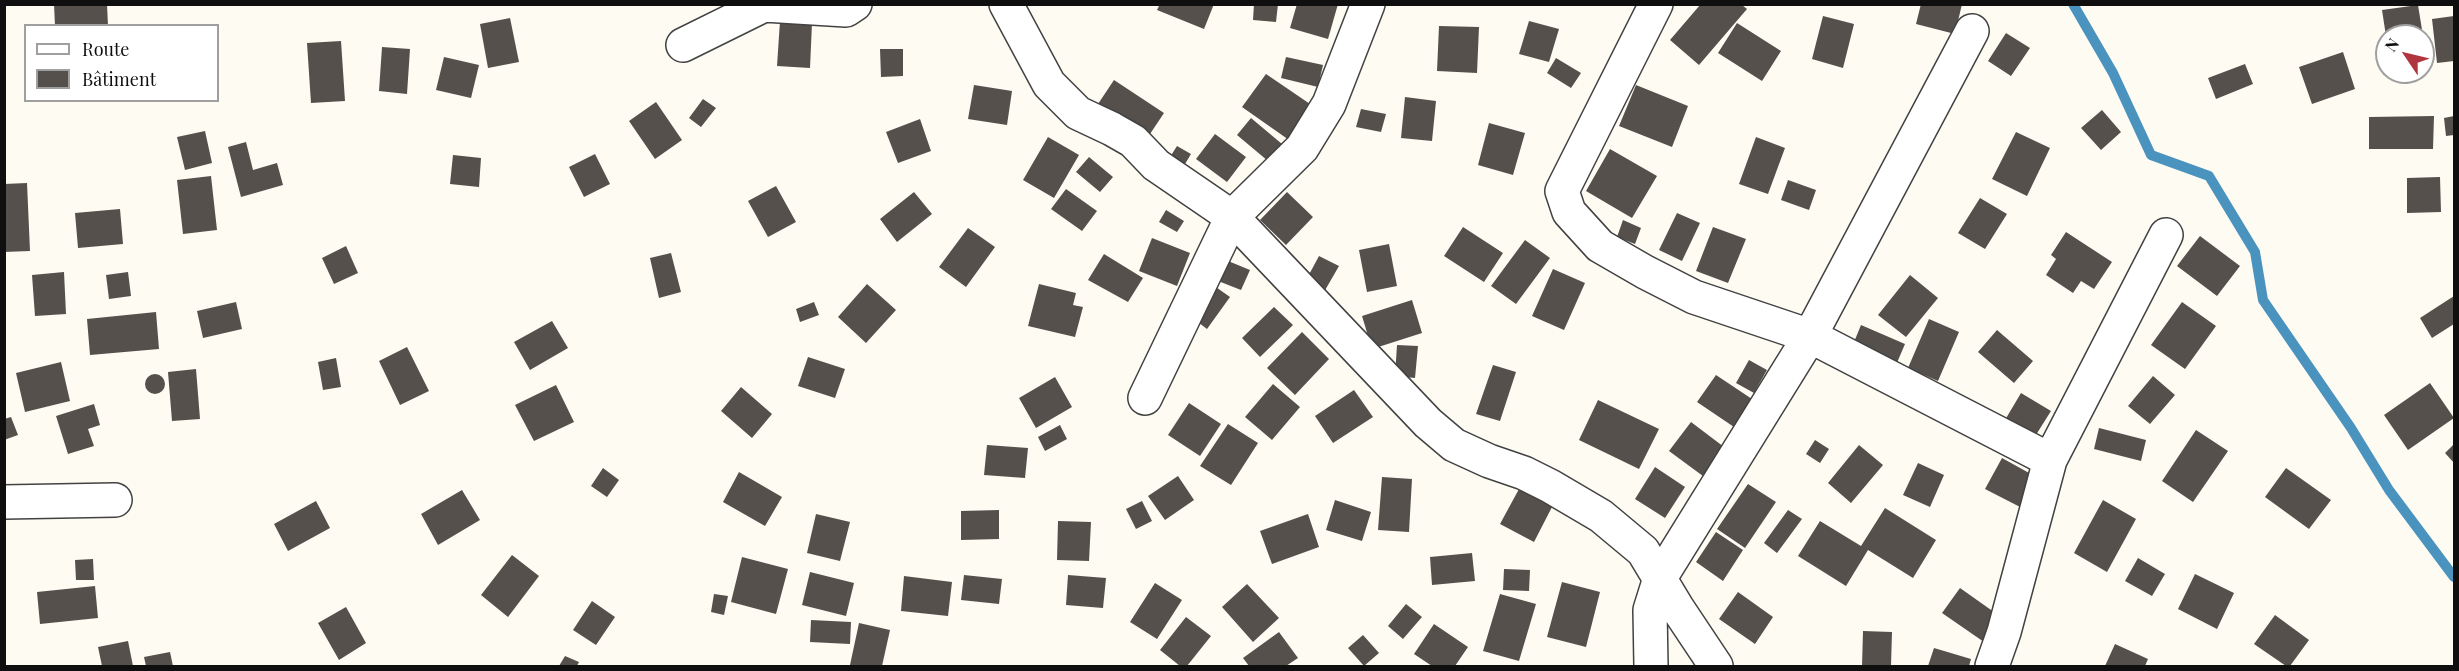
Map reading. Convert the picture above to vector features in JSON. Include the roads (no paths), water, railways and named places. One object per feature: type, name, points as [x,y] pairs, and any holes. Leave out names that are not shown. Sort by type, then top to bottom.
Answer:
[{"type":"street","points":[[684,45],[764,5],[846,10],[855,4]]},
{"type":"street","points":[[1006,4],[1048,84],[1078,113],[1132,141],[1156,165],[1232,217],[1428,423],[1455,445],[1489,461],[1524,473],[1601,516],[1643,551],[1716,666]]},
{"type":"street","points":[[1145,398],[1232,217],[1302,148],[1329,104],[1368,4]]},
{"type":"street","points":[[1656,4],[1562,191],[1569,212],[1600,246],[1645,272],[1694,297],[1810,336],[2050,460]]},
{"type":"street","points":[[1651,666],[1650,610],[1660,578],[1810,336],[1972,31]]},
{"type":"street","points":[[1992,666],[2004,632],[2050,460],[2166,235]]},
{"type":"street","points":[[4,502],[115,500]]},
{"type":"waterway","points":[[2073,4],[2113,73],[2151,155],[2209,176],[2255,252],[2263,300],[2351,428],[2389,490],[2454,577]]}]
